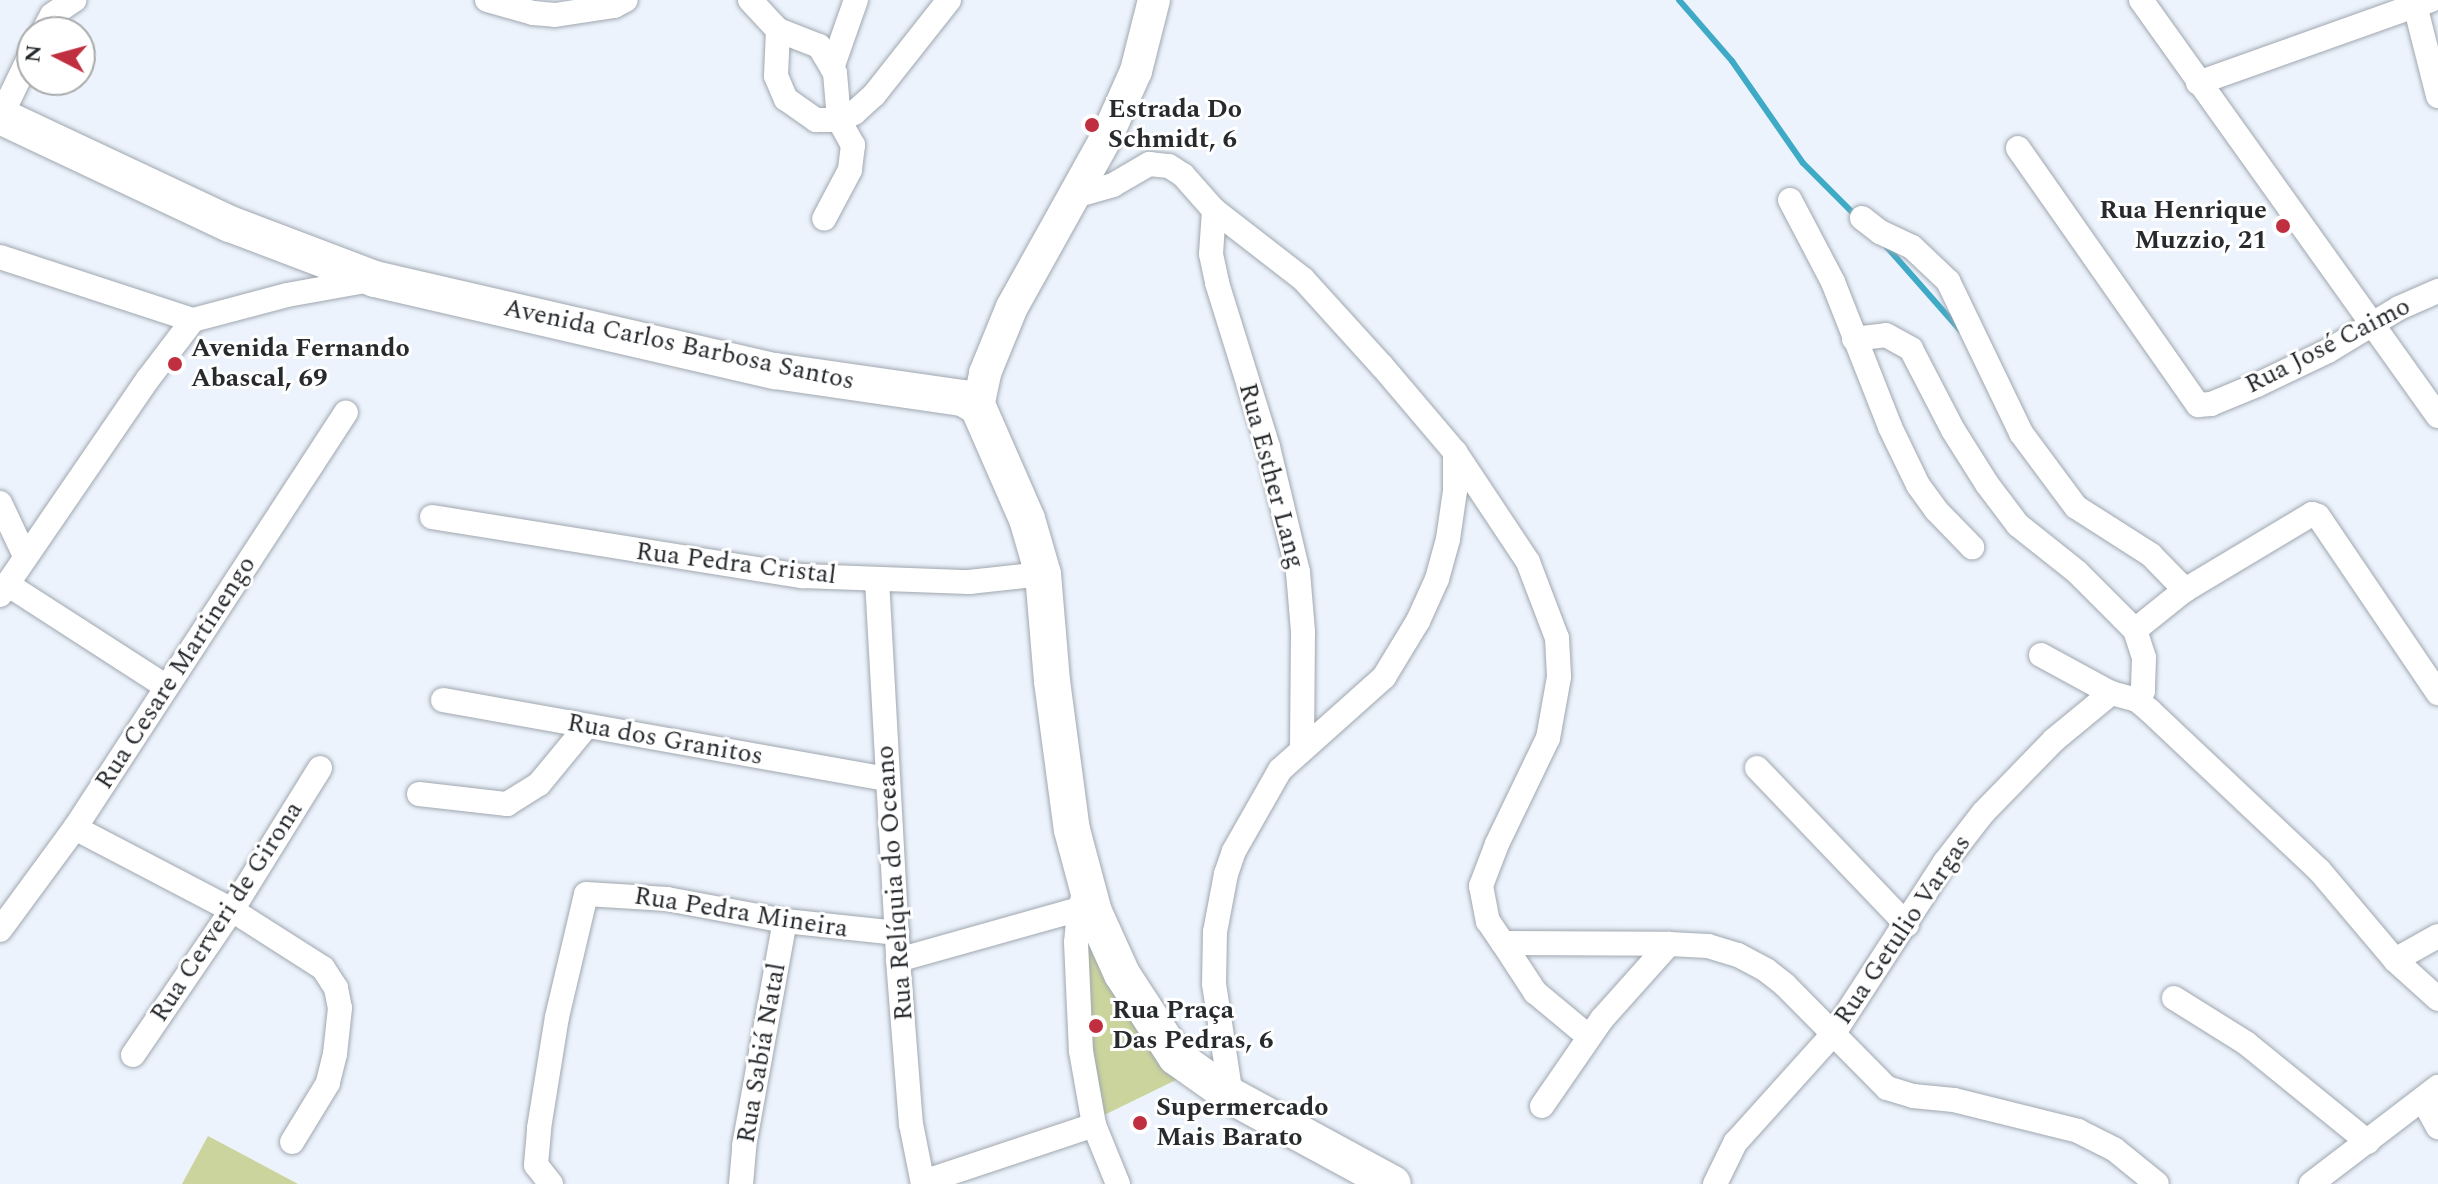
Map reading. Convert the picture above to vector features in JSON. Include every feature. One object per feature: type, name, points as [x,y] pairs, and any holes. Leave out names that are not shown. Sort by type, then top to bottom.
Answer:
[{"type":"main road","name":"Avenida Carlos Barbosa Santos","points":[[0,116],[335,277],[375,279],[775,371],[976,393]]},
{"type":"main road","points":[[976,393],[1027,519],[1043,574],[1062,769],[1083,898],[1141,1008],[1176,1057],[1231,1096],[1386,1183]]},
{"type":"street","points":[[487,0],[533,13],[555,15],[614,6],[626,0]]},
{"type":"street","points":[[750,0],[778,30],[819,46],[832,68],[839,120],[853,145],[850,170],[824,219]]},
{"type":"street","points":[[832,68],[856,0]]},
{"type":"street","points":[[778,30],[776,76],[786,99],[816,120],[839,120],[854,113],[874,95],[949,0]]},
{"type":"street","points":[[976,393],[1012,307],[1107,136],[1136,71],[1154,0]]},
{"type":"street","points":[[2141,0],[2438,416]]},
{"type":"street","points":[[51,16],[72,1]]},
{"type":"street","points":[[2198,83],[2423,3],[2438,96]]},
{"type":"street","points":[[0,116],[16,84]]},
{"type":"street","name":"Rua José Caimo","points":[[2018,148],[2198,405],[2211,404],[2257,385],[2374,325],[2399,308],[2438,291]]},
{"type":"street","points":[[1075,196],[1113,185],[1149,164],[1159,164],[1183,175],[1214,210],[1248,232],[1303,279],[1455,452],[1528,562],[1557,638],[1559,677],[1548,738],[1497,844],[1481,886],[1488,921],[1535,992],[1589,1037]]},
{"type":"street","points":[[1790,200],[1833,282],[1890,427],[1918,485],[1936,510],[1972,547]]},
{"type":"street","name":"Rua Esther Lang","points":[[1214,210],[1211,254],[1217,283],[1272,462],[1298,572],[1303,632],[1302,748]]},
{"type":"street","points":[[1862,218],[1880,232],[1912,247],[1948,281],[2021,433],[2076,507],[2151,555],[2185,590]]},
{"type":"street","points":[[0,257],[193,320],[335,277]]},
{"type":"street","points":[[165,686],[4,589],[193,320]]},
{"type":"street","points":[[1854,339],[1886,335],[1911,349],[1953,430],[1987,484],[2018,525],[2077,572],[2135,630],[2144,658],[2143,691],[2137,700]]},
{"type":"street","name":"Rua Cesare Martinengo","points":[[0,930],[75,828],[346,412]]},
{"type":"street","points":[[1231,1096],[1214,984],[1215,932],[1234,851],[1280,770],[1384,677],[1422,613],[1437,579],[1448,539],[1455,491],[1455,452]]},
{"type":"street","points":[[0,503],[25,556]]},
{"type":"street","points":[[2135,630],[2185,590],[2312,514],[2318,516],[2438,693]]},
{"type":"street","name":"Rua Pedra Cristal","points":[[432,517],[802,576],[969,582],[1043,574]]},
{"type":"street","name":"Rua Relíquia do Oceano","points":[[877,580],[898,960],[911,1124],[923,1183]]},
{"type":"street","points":[[2041,655],[2111,693],[2137,700],[2308,858],[2395,960],[2438,999]]},
{"type":"street","name":"Rua Getulio Vargas","points":[[1715,1184],[1735,1143],[1834,1033],[1907,925],[1945,862],[1983,813],[2054,740],[2111,693]]},
{"type":"street","name":"Rua dos Granitos","points":[[443,700],[888,779]]},
{"type":"street","points":[[419,794],[507,804],[539,784],[586,727]]},
{"type":"street","name":"Rua Cerveri de Girona","points":[[133,1055],[232,910],[320,768]]},
{"type":"street","points":[[1757,768],[1907,925]]},
{"type":"street","points":[[75,828],[232,910],[323,968],[336,988],[338,1028],[328,1083],[292,1142]]},
{"type":"street","name":"Rua Pedra Mineira","points":[[551,1184],[536,1165],[539,1128],[557,1017],[586,894],[667,899],[785,921],[897,933]]},
{"type":"street","points":[[898,960],[1083,898],[1076,991],[1081,1051],[1094,1125],[1118,1184]]},
{"type":"street","name":"Rua Sabiá Natal","points":[[741,1184],[744,1146],[785,921]]},
{"type":"street","points":[[2395,960],[2438,936]]},
{"type":"street","points":[[1503,943],[1669,944],[1708,946],[1738,955],[1766,970],[1887,1088],[1913,1096],[1954,1100],[2078,1131],[2114,1149],[2157,1184]]},
{"type":"street","points":[[1542,1106],[1589,1037],[1669,944]]},
{"type":"street","points":[[2174,998],[2246,1043],[2368,1142]]},
{"type":"street","points":[[2311,1184],[2430,1094],[2438,1127]]},
{"type":"street","points":[[923,1183],[1094,1125]]},
{"type":"green space","points":[[1097,931],[1180,1078],[1096,1119],[1078,941]]},
{"type":"green space","points":[[208,1136],[298,1184],[182,1184]]},
{"type":"waterway","points":[[1679,0],[1732,61],[1803,163],[1855,215]]},
{"type":"waterway","points":[[1886,246],[1960,330]]},
{"type":"place","name":"Estrada Do Schmidt, 6","points":[[1092,125]]},
{"type":"place","name":"Rua Henrique Muzzio, 21","points":[[2283,226]]},
{"type":"place","name":"Avenida Fernando Abascal, 69","points":[[175,364]]},
{"type":"place","name":"Rua Praça Das Pedras, 6","points":[[1096,1026]]},
{"type":"place","name":"Supermercado Mais Barato","points":[[1140,1123]]}]
